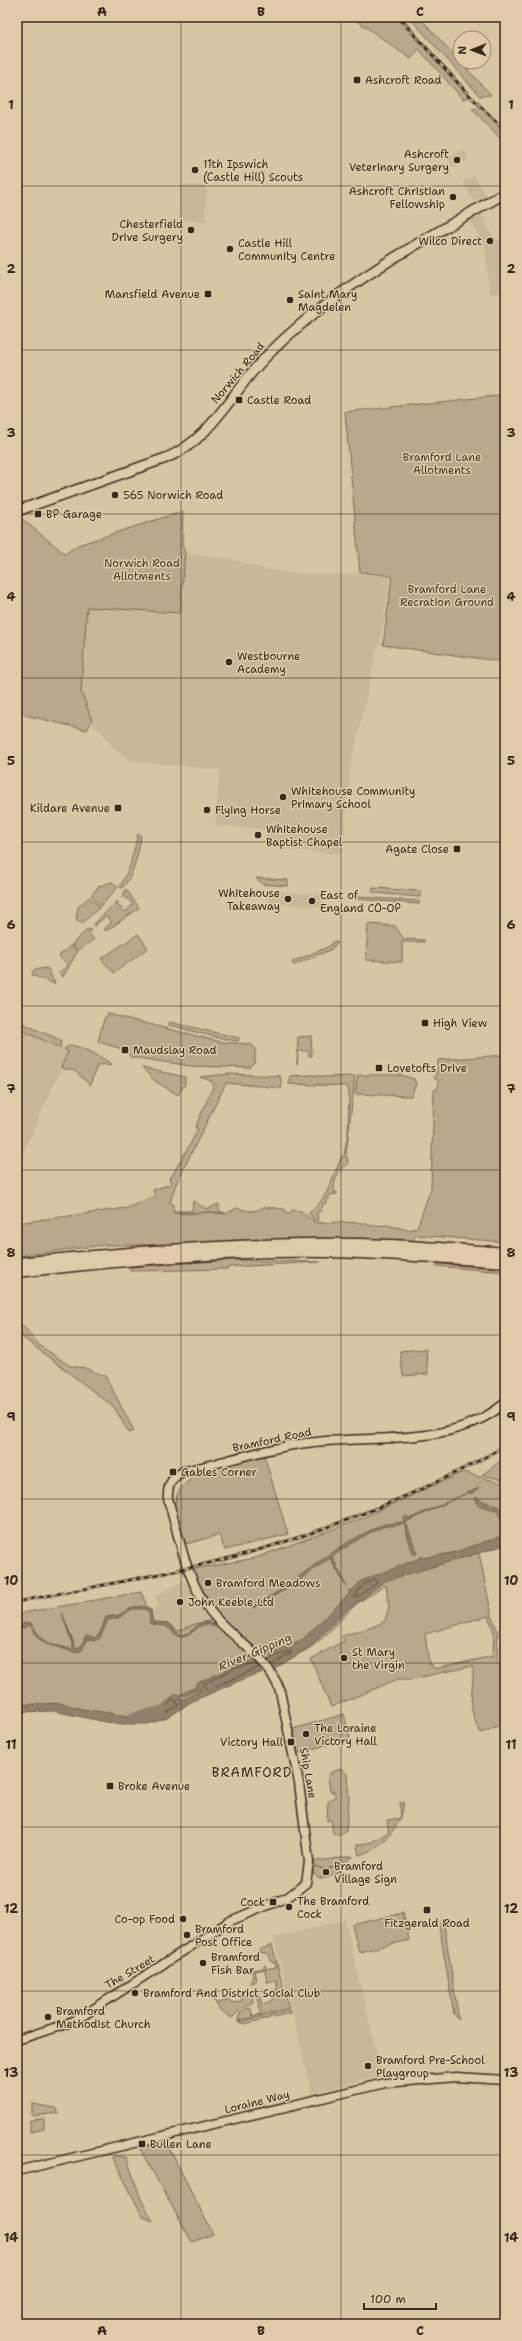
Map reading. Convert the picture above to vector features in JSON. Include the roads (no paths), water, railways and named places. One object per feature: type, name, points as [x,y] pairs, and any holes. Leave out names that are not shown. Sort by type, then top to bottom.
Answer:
[{"type":"highway","points":[[17,1263],[120,1253],[250,1246],[389,1245],[505,1253]]},
{"type":"highway","points":[[17,1272],[124,1261],[247,1253],[389,1255],[505,1262]]},
{"type":"main road","name":"Norwich Road","points":[[17,511],[166,458],[188,447],[205,431],[264,359],[318,310],[377,269],[505,193]]},
{"type":"main road","name":"Bramford Road","points":[[186,1561],[168,1499],[169,1485],[181,1473],[307,1442],[424,1435],[465,1426],[494,1412],[505,1403]]},
{"type":"main road","name":"Ship Lane","points":[[186,1561],[201,1597],[210,1612],[258,1656],[271,1672],[280,1691],[299,1783],[309,1862],[308,1879],[303,1887],[290,1896],[249,1912]]},
{"type":"main road","name":"The Street","points":[[17,2040],[66,2024],[81,2017],[132,1982],[165,1964],[230,1921],[249,1912]]},
{"type":"main road","name":"Loraine Way","points":[[17,2171],[385,2083],[456,2077],[505,2080]]},
{"type":"water","points":[[479,1488],[471,1494],[469,1492]]},
{"type":"water","points":[[476,1497],[500,1508],[503,1511],[505,1526],[497,1510],[479,1506],[474,1499]]},
{"type":"water","points":[[456,1498],[406,1522],[417,1554],[413,1554],[404,1523],[383,1527],[332,1556],[346,1586],[330,1558],[288,1588],[253,1608],[252,1607],[280,1590],[333,1552],[361,1535],[386,1524],[404,1521],[403,1518],[407,1516],[409,1519]]},
{"type":"water","points":[[505,1535],[505,1545],[385,1581],[346,1611],[311,1646],[300,1653],[276,1668],[248,1677],[191,1702],[167,1718],[148,1724],[122,1724],[105,1722],[54,1711],[17,1712],[17,1705],[61,1703],[82,1709],[128,1716],[155,1712],[176,1694],[181,1695],[180,1700],[182,1700],[201,1691],[200,1689],[184,1696],[182,1694],[197,1686],[196,1684],[238,1664],[256,1661],[242,1649],[244,1647],[262,1660],[272,1653],[303,1639],[350,1593],[348,1590],[352,1591],[361,1581],[418,1559],[420,1556],[423,1558],[452,1553]]},
{"type":"water","points":[[143,1606],[151,1610],[153,1622],[168,1623],[180,1635],[186,1634],[201,1623],[206,1622],[222,1628],[220,1630],[206,1624],[202,1625],[190,1634],[179,1637],[166,1626],[150,1624],[149,1612],[145,1609],[132,1609],[118,1618],[108,1620],[100,1638],[95,1641],[87,1639],[82,1650],[77,1653],[46,1644],[38,1638],[30,1625],[17,1631],[24,1623],[30,1622],[41,1638],[48,1643],[74,1650],[62,1613],[76,1649],[81,1646],[86,1635],[95,1638],[100,1633],[106,1617],[119,1615],[133,1607]]},
{"type":"waterway","name":"River Gipping","points":[[133,1717],[163,1710]]},
{"type":"railway","points":[[398,17],[467,93],[505,130]]},
{"type":"railway","points":[[17,1602],[191,1567],[248,1553],[280,1543],[380,1507],[445,1478],[505,1446]]},
{"type":"place","name":"Ashcroft Road","points":[[357,80]]},
{"type":"place","name":"Ashcroft Veterinary Surgery","points":[[457,160]]},
{"type":"place","name":"11th Ipswich (Castle Hill) Scouts","points":[[195,170]]},
{"type":"place","name":"Ashcroft Christian Fellowship","points":[[453,197]]},
{"type":"place","name":"Chesterfield Drive Surgery","points":[[191,230]]},
{"type":"place","name":"Wilco Direct","points":[[490,241]]},
{"type":"place","name":"Castle Hill Community Centre","points":[[230,249]]},
{"type":"place","name":"Mansfield Avenue","points":[[208,294]]},
{"type":"place","name":"Saint Mary Magdelen","points":[[290,300]]},
{"type":"place","name":"Castle Road","points":[[239,400]]},
{"type":"place","name":"565 Norwich Road","points":[[115,495]]},
{"type":"place","name":"BP Garage","points":[[38,514]]},
{"type":"place","name":"Westbourne Academy","points":[[229,662]]},
{"type":"place","name":"Whitehouse Community Primary School","points":[[283,797]]},
{"type":"place","name":"Kildare Avenue","points":[[118,808]]},
{"type":"place","name":"Flying Horse","points":[[207,810]]},
{"type":"place","name":"Whitehouse Baptist Chapel","points":[[258,835]]},
{"type":"place","name":"Agate Close","points":[[457,849]]},
{"type":"place","name":"Whitehouse Takeaway","points":[[288,899]]},
{"type":"place","name":"East of England CO-OP","points":[[312,901]]},
{"type":"place","name":"High View","points":[[425,1023]]},
{"type":"place","name":"Maudslay Road","points":[[125,1050]]},
{"type":"place","name":"Lovetofts Drive","points":[[379,1068]]},
{"type":"place","name":"Gables Corner","points":[[173,1472]]},
{"type":"place","name":"Bramford Meadows","points":[[208,1583]]},
{"type":"place","name":"John Keeble Ltd","points":[[180,1602]]},
{"type":"place","name":"St Mary the Virgin","points":[[344,1658]]},
{"type":"place","name":"The Loraine Victory Hall","points":[[306,1734]]},
{"type":"place","name":"Victory Hall","points":[[291,1742]]},
{"type":"place","name":"Broke Avenue","points":[[110,1786]]},
{"type":"place","name":"Bramford Village Sign","points":[[326,1872]]},
{"type":"place","name":"Cock","points":[[273,1902]]},
{"type":"place","name":"The Bramford Cock","points":[[289,1907]]},
{"type":"place","name":"Fitzgerald Road","points":[[427,1910]]},
{"type":"place","name":"Co-op Food","points":[[183,1919]]},
{"type":"place","name":"Bramford Post Office","points":[[187,1935]]},
{"type":"place","name":"Bramford Fish Bar","points":[[203,1963]]},
{"type":"place","name":"Bramford And District Social Club","points":[[135,1993]]},
{"type":"place","name":"Bramford Methodist Church","points":[[48,2017]]},
{"type":"place","name":"Bramford Pre-School Playgroup","points":[[368,2066]]},
{"type":"place","name":"Bullen Lane","points":[[142,2144]]},
{"type":"district","name":"BRAMFORD","points":[[252,1772]]},
{"type":"park label","name":"Bramford Lane Allotments","points":[[442,463]]},
{"type":"park label","name":"Norwich Road Allotments","points":[[142,569]]},
{"type":"park label","name":"Bramford Lane Recration Ground","points":[[447,595]]}]
